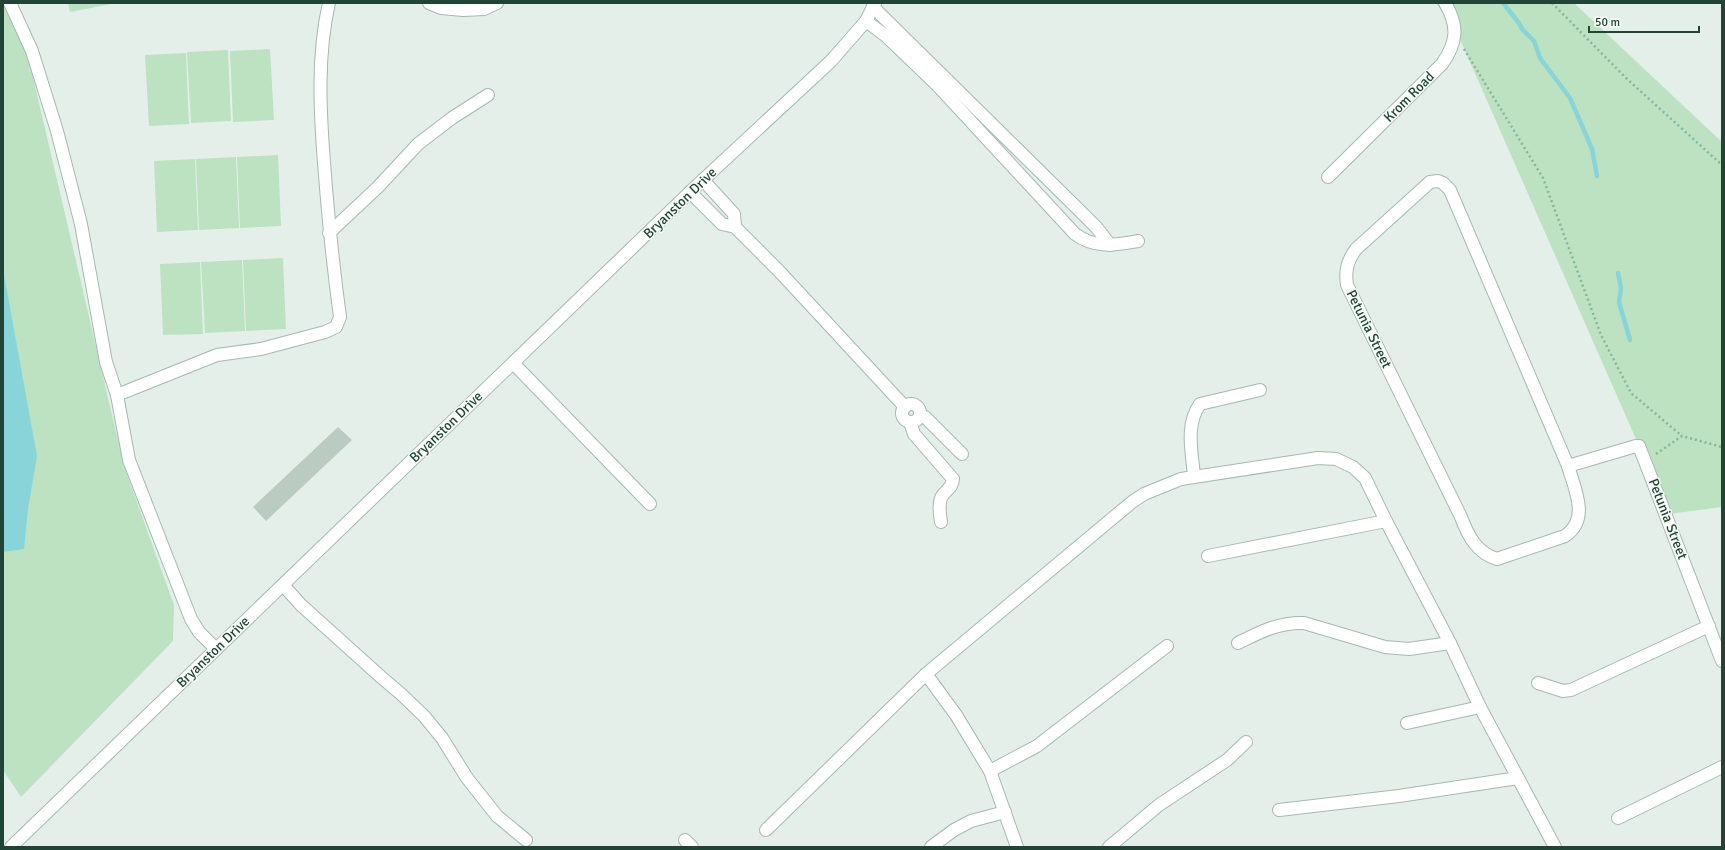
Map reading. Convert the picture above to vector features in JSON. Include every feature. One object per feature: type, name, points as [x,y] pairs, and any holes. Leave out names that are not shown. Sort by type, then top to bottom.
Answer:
[{"type":"street","points":[[10,3],[32,50],[57,131],[81,224],[106,362],[117,395],[129,460],[190,619],[199,632],[216,649]]},
{"type":"street","points":[[117,395],[217,355],[261,349],[326,332],[336,327],[340,317],[329,233],[321,123],[322,51],[329,3]]},
{"type":"street","points":[[429,3],[441,8],[464,10],[484,9],[497,3]]},
{"type":"street","points":[[1445,3],[1452,19],[1456,35]]},
{"type":"street","points":[[874,5],[1097,228],[1110,245]]},
{"type":"street","name":"Bryanston Drive","points":[[11,847],[690,192],[816,76],[866,21],[874,5]]},
{"type":"street","points":[[866,21],[886,36],[938,86],[1075,234],[1090,243],[1110,245],[1138,241]]},
{"type":"street","name":"Krom Road","points":[[1328,177],[1442,64],[1450,54],[1456,35]]},
{"type":"street","points":[[329,233],[378,187],[418,144],[452,118],[488,95]]},
{"type":"street","points":[[703,180],[734,214],[735,227]]},
{"type":"street","name":"Petunia Street","points":[[1438,181],[1443,183],[1450,190],[1568,466],[1580,508],[1579,517],[1572,532],[1565,536],[1497,559],[1488,556],[1478,548],[1468,534],[1347,285],[1347,266],[1350,257],[1356,249],[1430,182],[1438,181]]},
{"type":"street","points":[[690,192],[722,224],[735,227],[779,271],[905,407]]},
{"type":"street","points":[[513,363],[650,504]]},
{"type":"street","points":[[1194,476],[1190,440],[1194,413],[1200,404],[1260,390]]},
{"type":"street","points":[[909,404],[914,405],[920,410],[920,415],[915,422],[905,420],[902,416],[902,411],[905,407],[909,404]]},
{"type":"street","points":[[920,415],[925,417],[962,454]]},
{"type":"street","points":[[910,422],[914,434],[953,479],[952,485],[941,499],[941,522]]},
{"type":"street","name":"Petunia Street","points":[[1568,466],[1638,445],[1640,447],[1722,661]]},
{"type":"street","points":[[766,830],[926,674],[1132,502],[1144,494],[1181,479],[1318,458],[1336,459],[1353,467],[1365,478],[1450,644],[1480,707],[1555,847]]},
{"type":"street","points":[[1208,556],[1386,521]]},
{"type":"street","points":[[283,585],[301,605],[424,716],[442,738],[467,778],[497,816],[526,840]]},
{"type":"street","points":[[1238,643],[1271,627],[1293,622],[1304,623],[1385,647],[1408,649],[1450,644]]},
{"type":"street","points":[[1538,683],[1563,691],[1571,690],[1709,626]]},
{"type":"street","points":[[990,771],[1037,746],[1167,646]]},
{"type":"street","points":[[926,674],[956,715],[990,771],[1017,847]]},
{"type":"street","points":[[1407,723],[1480,707]]},
{"type":"street","points":[[1109,847],[1159,805],[1226,760],[1246,742]]},
{"type":"street","points":[[1618,818],[1722,767]]},
{"type":"street","points":[[1279,810],[1400,796],[1518,778]]},
{"type":"street","points":[[931,847],[960,827],[1005,812]]},
{"type":"path","points":[[1552,3],[1627,79],[1722,165]]},
{"type":"path","points":[[1456,35],[1544,178],[1601,335],[1631,393],[1682,436],[1722,447]]},
{"type":"path","points":[[1646,461],[1682,436]]},
{"type":"green space","points":[[68,3],[117,3],[70,12]]},
{"type":"green space","points":[[1436,3],[1574,3],[1722,142],[1722,507],[1669,514],[1455,28]]},
{"type":"green space","points":[[3,5],[28,56],[124,466],[174,605],[173,641],[21,797],[3,770]]},
{"type":"green space","points":[[270,49],[274,120],[233,122],[230,51]]},
{"type":"green space","points":[[228,50],[231,121],[191,123],[187,52]]},
{"type":"green space","points":[[186,53],[189,124],[149,126],[145,55]]},
{"type":"green space","points":[[278,155],[281,226],[240,228],[237,157]]},
{"type":"green space","points":[[236,157],[239,228],[199,230],[196,159]]},
{"type":"green space","points":[[195,159],[198,230],[157,232],[154,161]]},
{"type":"green space","points":[[283,258],[286,329],[246,331],[243,260]]},
{"type":"green space","points":[[242,260],[245,331],[205,333],[201,262]]},
{"type":"green space","points":[[200,262],[203,334],[163,335],[160,264]]},
{"type":"water","points":[[3,269],[37,456],[28,509],[24,549],[3,552]]},
{"type":"building","points":[[338,427],[352,440],[266,521],[253,507]]},
{"type":"waterway","points":[[1503,3],[1522,29],[1534,41],[1540,58],[1570,98],[1592,149],[1597,176]]},
{"type":"waterway","points":[[1618,273],[1621,288],[1619,302],[1630,340]]}]
